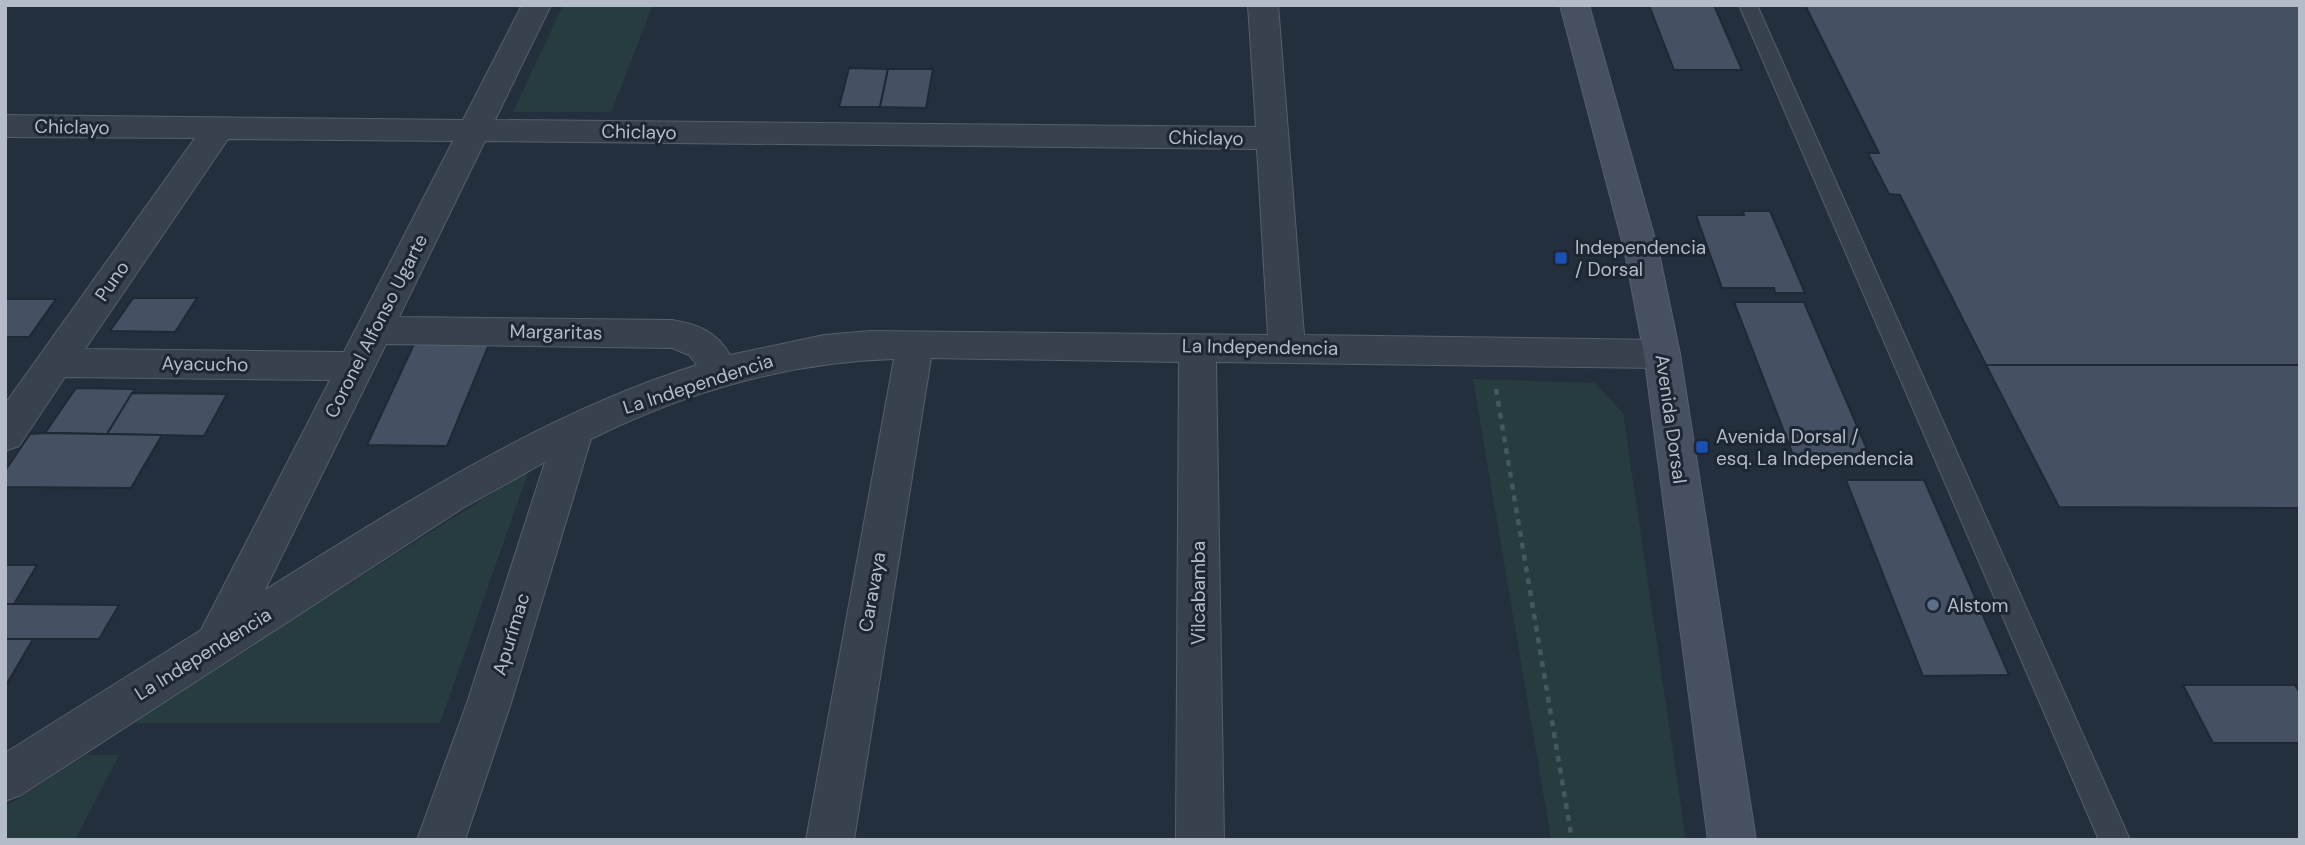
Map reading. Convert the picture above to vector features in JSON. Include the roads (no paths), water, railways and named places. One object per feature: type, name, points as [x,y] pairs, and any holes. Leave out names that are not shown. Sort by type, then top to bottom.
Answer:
[{"type":"street","name":"Coronel Alfonso Ugarte","points":[[215,647],[537,5]]},
{"type":"street","points":[[1263,5],[1287,348]]},
{"type":"street","name":"Avenida Dorsal","points":[[1574,5],[1642,253],[1662,354],[1732,840]]},
{"type":"street","name":"Chiclayo","points":[[5,126],[1272,138]]},
{"type":"street","name":"Puno","points":[[5,435],[219,128]]},
{"type":"street","name":"Margaritas","points":[[374,330],[672,334],[684,336],[706,347],[713,355],[718,373]]},
{"type":"street","name":"La Independencia","points":[[5,779],[449,496],[575,428],[666,390],[771,359],[826,349],[915,344],[1662,354]]},
{"type":"street","name":"Caravaya","points":[[830,840],[915,344]]},
{"type":"street","name":"Vilcabamba","points":[[1197,346],[1200,840]]},
{"type":"street","name":"Ayacucho","points":[[55,363],[356,366]]},
{"type":"street","name":"Apurímac","points":[[441,840],[489,703],[575,428]]},
{"type":"lane","points":[[1748,5],[2115,840]]},
{"type":"place","name":"Independencia / Dorsal","points":[[1561,258]]},
{"type":"place","name":"Avenida Dorsal / esq. La Independencia","points":[[1702,447]]},
{"type":"place","name":"Alstom","points":[[1933,605]]}]
